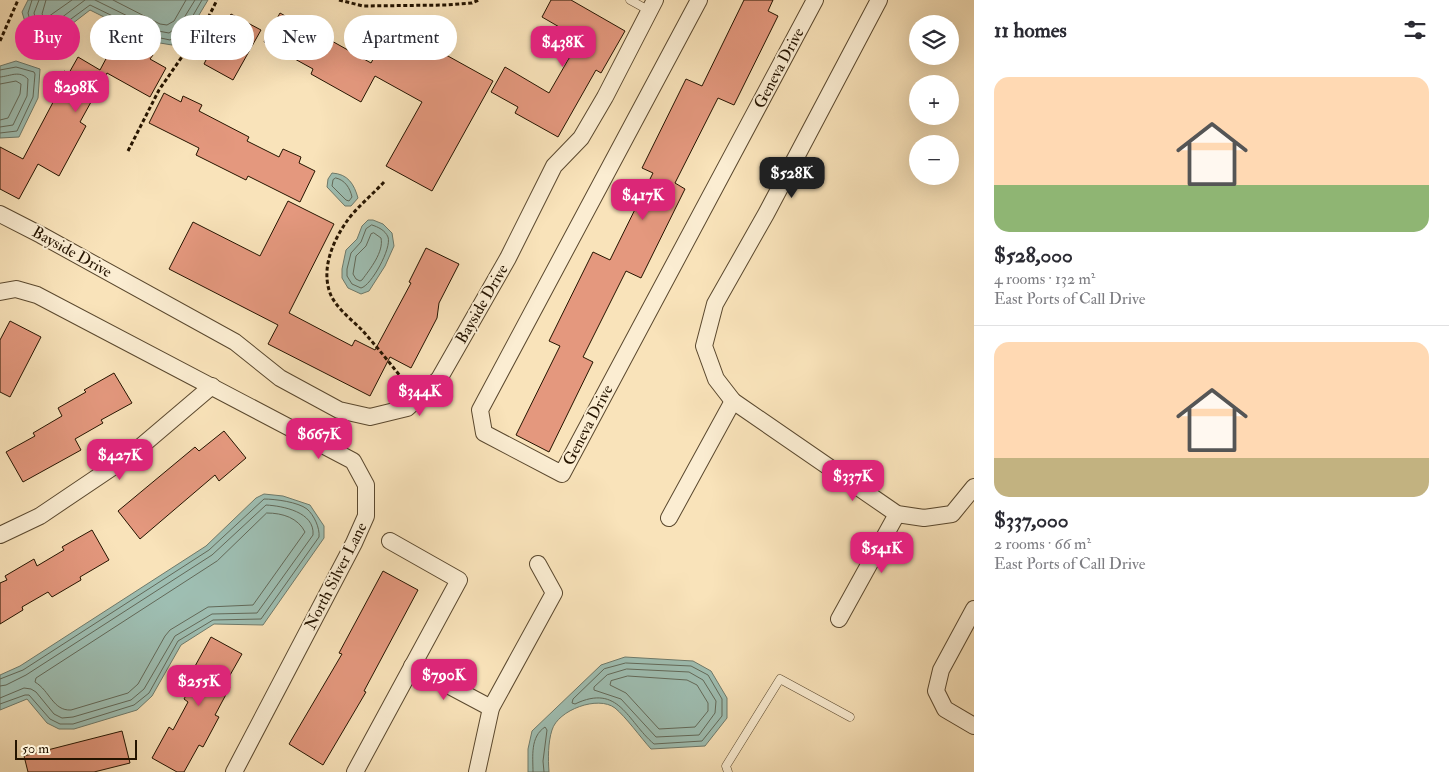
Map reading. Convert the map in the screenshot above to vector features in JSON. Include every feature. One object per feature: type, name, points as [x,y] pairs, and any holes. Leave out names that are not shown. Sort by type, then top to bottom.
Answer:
[{"type":"street","name":"Geneva Drive","points":[[699,0],[480,410],[484,433],[562,474],[815,0]]},
{"type":"street","points":[[879,0],[766,214],[715,304],[704,346],[716,379],[733,401],[897,514],[924,518],[952,514],[974,487]]},
{"type":"street","name":"Bayside Drive","points":[[0,214],[41,234],[235,342],[280,378],[339,410],[370,417],[406,408],[439,379],[508,258],[554,166],[581,138],[653,5]]},
{"type":"street","name":"North Silver Lane","points":[[0,292],[16,289],[37,295],[353,460],[366,485],[366,516],[354,543],[234,772]]},
{"type":"street","points":[[0,535],[40,516],[132,454],[212,386]]},
{"type":"street","points":[[669,518],[733,401]]},
{"type":"street","points":[[839,619],[897,514]]},
{"type":"street","points":[[356,772],[459,580],[390,541]]},
{"type":"street","points":[[477,772],[491,708],[554,594],[538,564]]},
{"type":"street","points":[[974,609],[941,670],[936,691],[945,709],[974,726]]},
{"type":"street","points":[[412,666],[491,708]]},
{"type":"lane","points":[[630,0],[653,5]]},
{"type":"lane","points":[[728,772],[726,766],[780,678],[850,717]]},
{"type":"path","points":[[0,41],[18,0]]},
{"type":"path","points":[[128,151],[159,90],[206,22],[217,0]]},
{"type":"path","points":[[339,0],[363,6],[372,6],[447,5],[472,3],[479,0]]},
{"type":"path","points":[[384,182],[348,220],[334,244],[327,264],[328,283],[330,294],[340,308],[390,362],[417,398]]},
{"type":"water","points":[[28,0],[208,0],[199,15],[171,15],[171,45],[161,43],[161,15],[100,15],[90,10],[80,18],[80,15],[23,15],[22,12]]},
{"type":"water","points":[[16,61],[40,69],[38,98],[19,137],[0,138],[0,66]]},
{"type":"water","points":[[332,173],[342,175],[352,184],[358,198],[351,206],[345,206],[327,187],[328,179]]},
{"type":"water","points":[[368,220],[383,224],[392,233],[394,246],[385,266],[369,291],[361,294],[348,288],[342,278],[342,269],[346,250],[357,239],[362,226]]},
{"type":"water","points":[[264,494],[283,496],[310,505],[324,526],[324,538],[263,625],[214,624],[181,645],[152,696],[137,710],[74,729],[59,729],[47,723],[27,699],[0,710],[0,675],[20,666],[206,546],[256,498]]},
{"type":"water","points":[[625,657],[693,661],[711,671],[727,698],[727,718],[705,746],[651,749],[615,708],[608,704],[589,704],[570,711],[556,723],[550,740],[549,772],[528,772],[528,749],[532,731],[601,665]]},
{"type":"building","points":[[551,0],[571,0],[625,31],[601,73],[596,70],[558,137],[515,113],[518,107],[491,92],[505,67],[549,93],[580,39],[542,17]]},
{"type":"building","points":[[744,0],[773,0],[768,11],[778,16],[734,105],[718,98],[675,183],[685,189],[641,278],[626,271],[583,357],[593,362],[549,452],[516,435],[560,346],[549,341],[593,252],[610,260],[653,173],[642,168],[686,79],[702,86]]},
{"type":"building","points":[[254,26],[261,30],[254,42]]},
{"type":"building","points":[[334,42],[344,48],[344,60],[366,60],[371,63],[373,60],[455,60],[493,81],[432,191],[386,166],[422,102],[375,76],[361,102],[311,74],[313,69],[297,60],[334,60]]},
{"type":"building","points":[[80,58],[100,70],[105,60],[152,60],[166,68],[150,97],[107,73],[80,122],[86,126],[59,176],[38,164],[19,199],[0,189],[0,147],[23,159],[59,91],[54,88],[64,71],[69,73],[76,60],[80,60]]},
{"type":"building","points":[[206,60],[244,60],[233,80],[204,64]]},
{"type":"building","points":[[164,93],[181,102],[183,96],[202,105],[199,111],[249,137],[247,141],[279,157],[283,149],[301,157],[299,163],[315,171],[300,202],[248,176],[246,180],[196,155],[199,148],[149,123]]},
{"type":"building","points":[[288,201],[334,224],[289,313],[352,346],[355,340],[375,350],[411,283],[409,282],[426,248],[459,264],[439,303],[437,318],[411,368],[390,357],[370,396],[268,344],[278,325],[169,269],[193,222],[260,256]]},
{"type":"building","points":[[10,321],[41,337],[10,397],[0,392],[0,340]]},
{"type":"building","points":[[114,373],[132,403],[101,420],[103,423],[75,439],[81,450],[23,482],[6,452],[35,436],[33,433],[62,416],[58,408]]},
{"type":"building","points":[[224,431],[246,458],[219,481],[215,475],[140,539],[118,511],[195,447],[199,451]]},
{"type":"building","points":[[92,530],[109,560],[80,577],[81,580],[52,597],[48,592],[22,607],[23,610],[0,624],[0,583],[7,580],[5,576],[34,559],[37,566],[64,550],[62,547]]},
{"type":"building","points":[[383,571],[418,590],[364,691],[366,692],[323,765],[289,744],[342,654],[339,653]]},
{"type":"building","points":[[211,637],[242,654],[225,684],[230,687],[215,715],[219,717],[203,747],[199,745],[184,772],[177,772],[152,758],[169,727],[173,730],[188,702],[184,699],[200,671],[194,668]]},
{"type":"building","points":[[122,731],[130,763],[94,772],[28,772],[24,756]]}]
